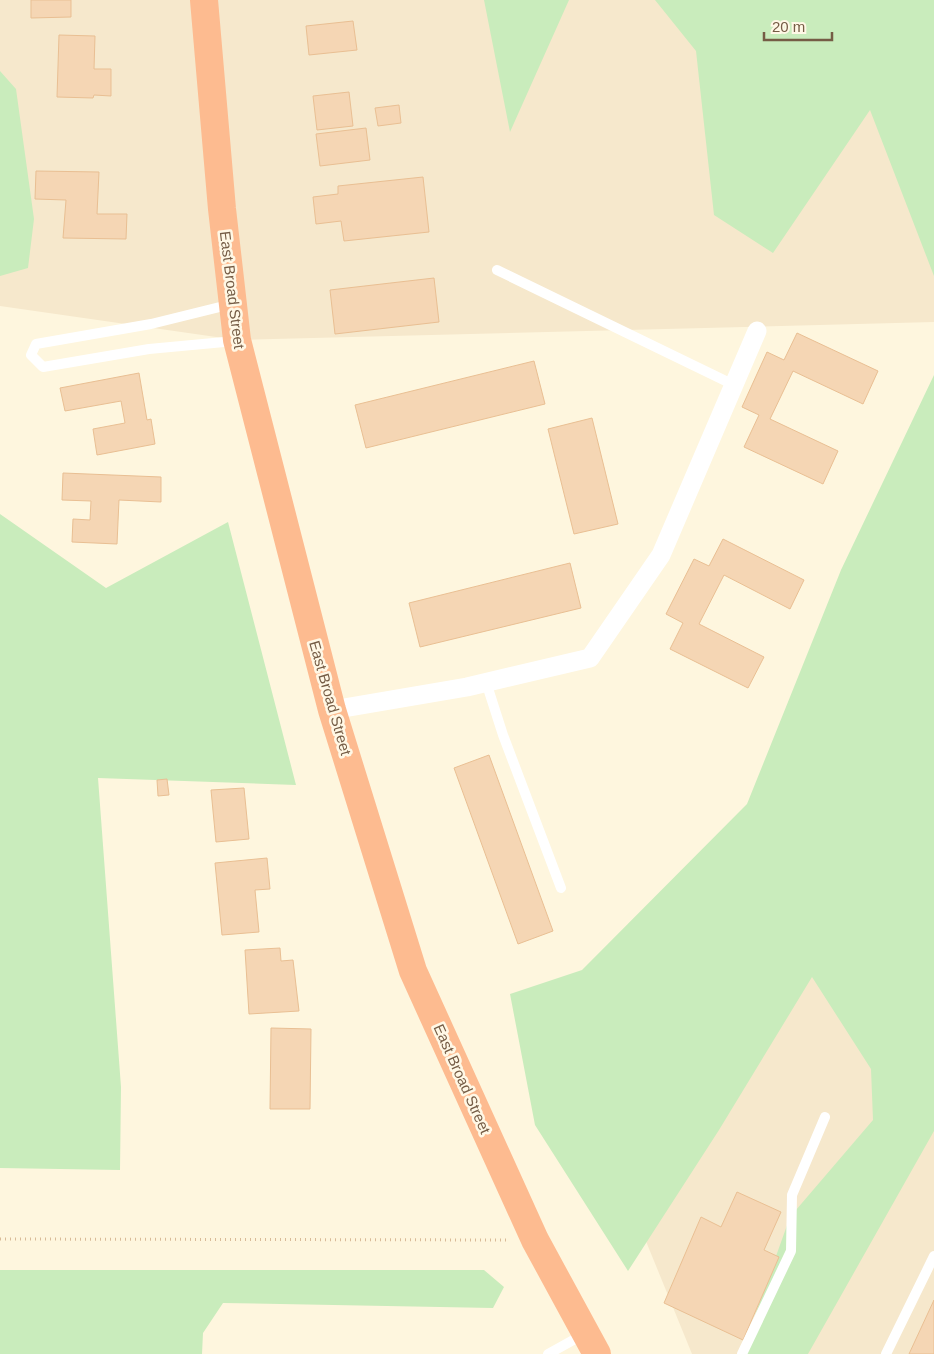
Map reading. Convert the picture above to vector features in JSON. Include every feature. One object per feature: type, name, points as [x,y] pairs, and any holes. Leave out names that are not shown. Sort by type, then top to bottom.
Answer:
[{"type":"highway","name":"East Broad Street","points":[[204,0],[237,340],[332,710],[413,971],[535,1240],[592,1344]]},
{"type":"street","points":[[332,710],[486,682],[590,658],[661,555],[757,331]]},
{"type":"lane","points":[[497,270],[734,385]]},
{"type":"lane","points":[[233,304],[151,324],[36,344],[31,355],[43,367],[149,349],[237,340]]},
{"type":"lane","points":[[486,682],[503,735],[560,888]]},
{"type":"lane","points":[[742,1354],[791,1252],[792,1196],[825,1117]]},
{"type":"lane","points":[[886,1354],[934,1256]]},
{"type":"lane","points":[[548,1354],[592,1344]]},
{"type":"path","points":[[0,1239],[535,1240]]},
{"type":"shaded area","points":[[0,0],[934,0],[934,322],[237,340],[0,306]]},
{"type":"shaded area","points":[[934,514],[934,1354],[692,1354],[623,1185]]},
{"type":"green space","points":[[484,0],[569,0],[510,132]]},
{"type":"green space","points":[[655,0],[934,0],[934,276],[870,110],[773,253],[714,215],[696,51]]},
{"type":"green space","points":[[0,71],[16,89],[34,219],[28,268],[0,276]]},
{"type":"green space","points":[[934,375],[934,1131],[808,1354],[741,1354],[790,1217],[873,1120],[871,1069],[812,977],[719,1130],[628,1271],[535,1125],[510,994],[582,970],[747,804],[841,570]]},
{"type":"green space","points":[[0,514],[106,588],[228,522],[296,785],[98,778],[121,1087],[120,1170],[0,1168]]},
{"type":"green space","points":[[0,1270],[484,1270],[504,1287],[493,1308],[223,1303],[203,1333],[202,1354],[0,1354]]},
{"type":"building","points":[[31,0],[71,0],[71,17],[31,18]]},
{"type":"building","points":[[353,21],[357,50],[309,55],[306,26]]},
{"type":"building","points":[[59,35],[95,36],[94,69],[111,69],[111,96],[94,95],[93,98],[57,97]]},
{"type":"building","points":[[349,92],[353,126],[317,130],[313,96]]},
{"type":"building","points":[[399,105],[401,123],[378,126],[375,108]]},
{"type":"building","points":[[366,128],[370,160],[320,166],[316,134]]},
{"type":"building","points":[[36,171],[99,172],[97,214],[127,214],[126,239],[63,238],[66,200],[35,199]]},
{"type":"building","points":[[423,177],[429,232],[344,241],[341,221],[316,224],[313,197],[338,194],[338,186]]},
{"type":"building","points":[[434,278],[439,322],[335,334],[330,290]]},
{"type":"building","points":[[797,333],[878,371],[863,404],[793,371],[770,419],[838,451],[823,484],[744,447],[759,415],[742,407],[767,352],[784,360]]},
{"type":"building","points":[[534,361],[545,404],[366,448],[355,405]]},
{"type":"building","points":[[139,373],[147,420],[151,419],[155,444],[97,455],[93,429],[125,423],[121,401],[65,411],[60,388]]},
{"type":"building","points":[[592,418],[618,524],[574,534],[548,429]]},
{"type":"building","points":[[63,473],[161,477],[161,502],[119,500],[117,544],[72,542],[73,519],[90,520],[91,501],[62,500]]},
{"type":"building","points":[[723,539],[804,580],[790,609],[724,575],[699,624],[764,657],[748,688],[670,649],[683,623],[666,614],[694,559],[709,566]]},
{"type":"building","points":[[570,563],[581,608],[420,647],[409,603]]},
{"type":"building","points":[[489,755],[553,931],[518,944],[454,768]]},
{"type":"building","points":[[167,779],[169,795],[158,796],[157,780]]},
{"type":"building","points":[[244,788],[249,839],[216,842],[211,790]]},
{"type":"building","points":[[267,858],[270,889],[255,890],[259,932],[222,935],[215,863]]},
{"type":"building","points":[[280,948],[281,961],[293,960],[299,1011],[249,1014],[245,950]]},
{"type":"building","points":[[271,1028],[311,1029],[310,1109],[270,1109]]},
{"type":"building","points":[[737,1192],[781,1212],[764,1250],[779,1257],[743,1340],[664,1303],[701,1217],[721,1227]]},
{"type":"building","points":[[934,1300],[934,1354],[909,1354]]}]
